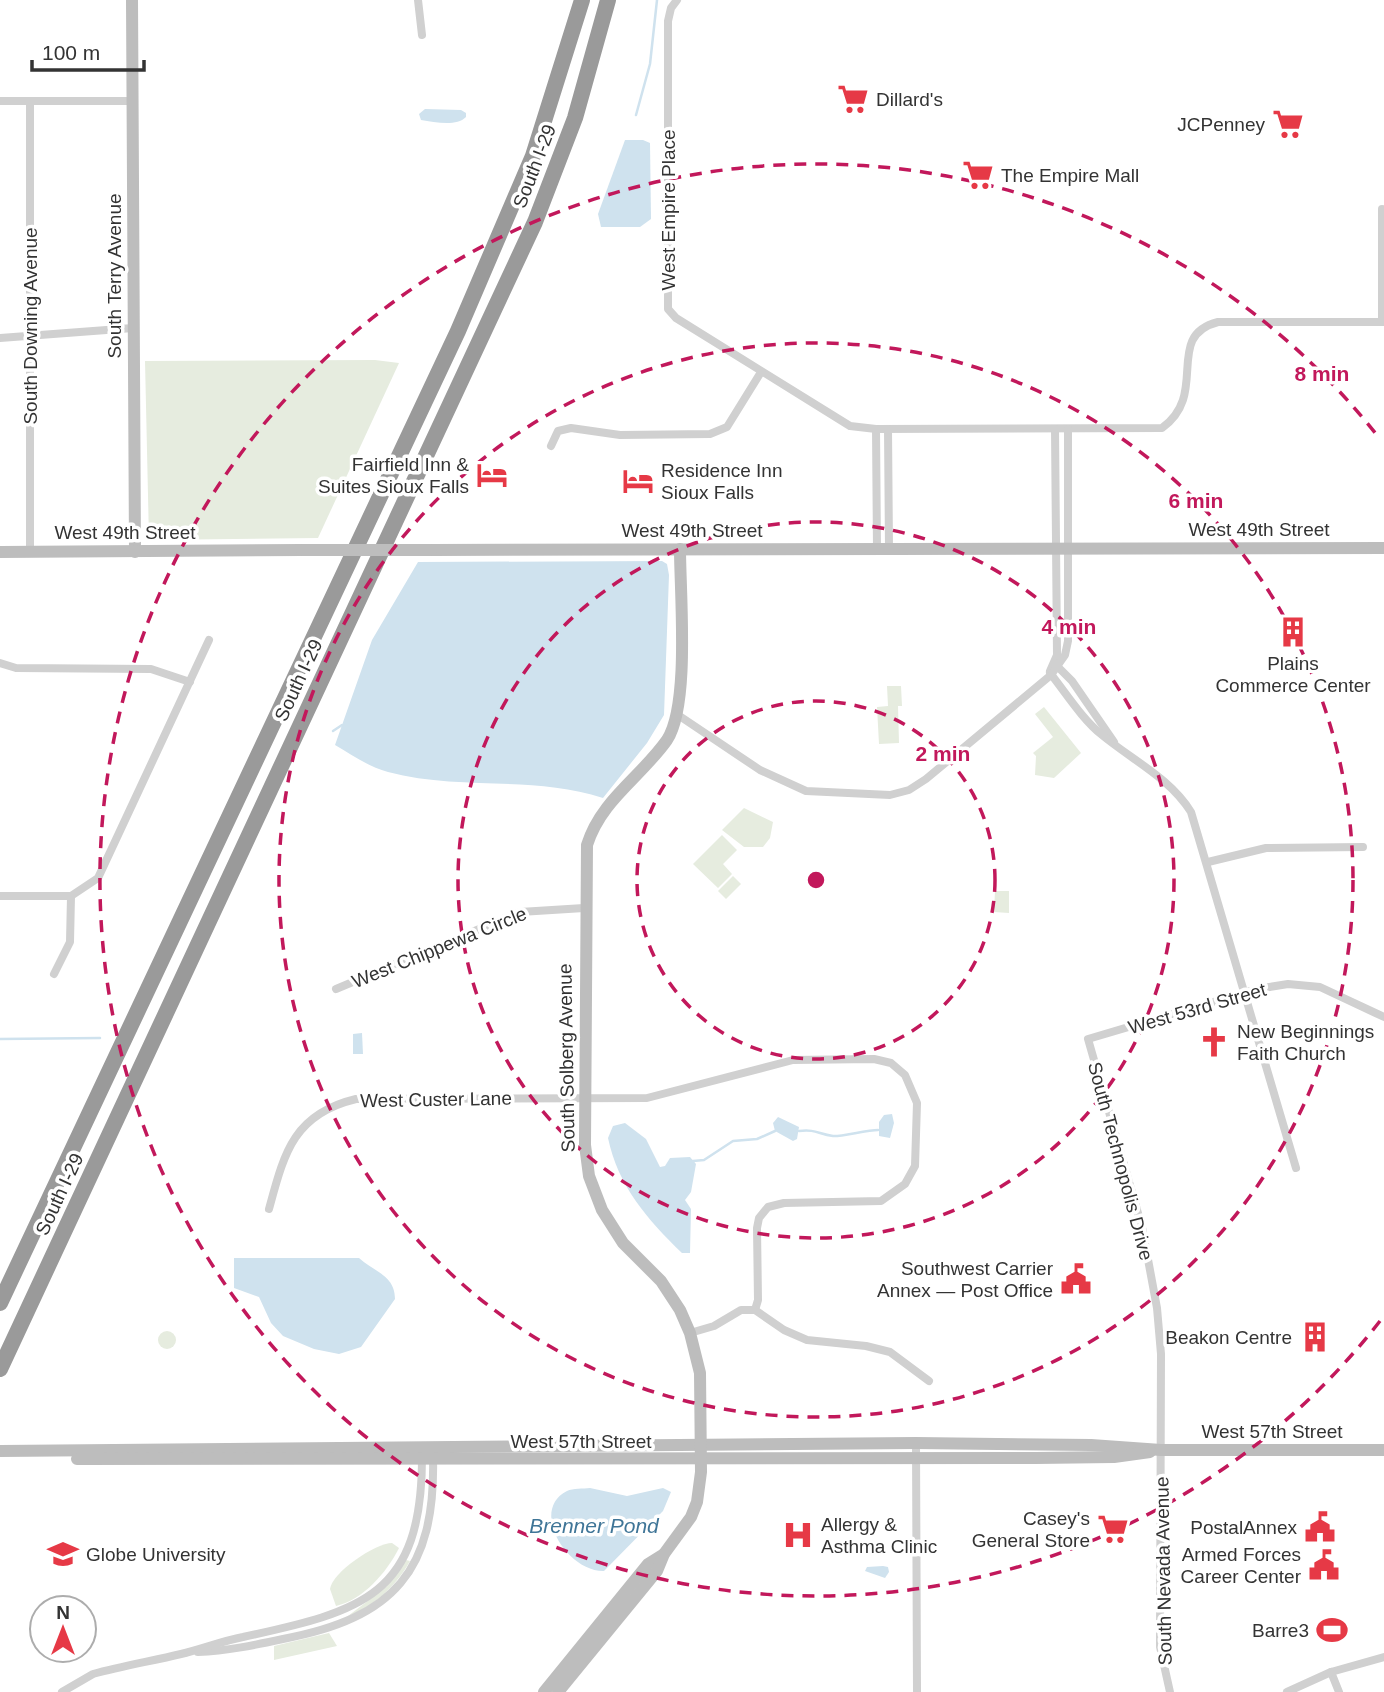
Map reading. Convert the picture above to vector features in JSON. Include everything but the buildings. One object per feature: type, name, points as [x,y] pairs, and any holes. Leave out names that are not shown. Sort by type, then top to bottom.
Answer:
[{"type":"highway","name":"South I-29","points":[[0,1303],[458,331],[528,169],[570,43],[580,0]]},
{"type":"highway","name":"South I-29","points":[[0,1369],[515,265],[563,152],[610,0]]},
{"type":"main road","name":"South Terry Avenue","points":[[132,0],[135,552]]},
{"type":"main road","name":"West 49th Street","points":[[0,552],[1384,548]]},
{"type":"main road","name":"South Solberg Avenue","points":[[558,1692],[657,1571],[664,1554],[694,1510],[700,1483],[700,1373],[690,1333],[680,1310],[661,1282],[612,1227],[594,1193],[584,1145],[584,908],[587,845],[594,824],[606,807],[661,748],[678,715],[680,549]]},
{"type":"main road","name":"West 57th Street","points":[[0,1451],[916,1443],[1091,1445],[1161,1450],[1384,1450]]},
{"type":"main road","name":"West 57th Street","points":[[0,1460],[428,1461],[1114,1457],[1161,1450]]},
{"type":"main road","name":"South Solberg Avenue","points":[[544,1692],[648,1564],[664,1554]]},
{"type":"street","points":[[418,0],[422,35]]},
{"type":"street","name":"West Empire Place","points":[[677,0],[671,8],[668,21],[668,309],[676,318],[850,426],[876,429],[1162,428],[1180,412],[1186,398],[1192,340],[1199,330],[1212,324],[1383,322],[1383,209]]},
{"type":"street","points":[[0,101],[132,101]]},
{"type":"street","name":"South Downing Avenue","points":[[30,101],[30,552]]},
{"type":"street","points":[[0,338],[133,328]]},
{"type":"street","points":[[551,446],[558,432],[571,428],[620,435],[710,434],[721,431],[727,427],[761,372]]},
{"type":"street","points":[[876,429],[883,550]]},
{"type":"street","points":[[883,550],[888,429]]},
{"type":"street","points":[[678,715],[760,770],[798,789],[826,794],[890,795],[909,790],[926,779],[1049,676],[1057,666],[1068,641],[1055,429]]},
{"type":"street","points":[[1061,549],[1068,429]]},
{"type":"street","points":[[0,896],[71,896],[89,885],[104,868],[209,640]]},
{"type":"street","points":[[0,663],[16,668],[151,669],[190,682]]},
{"type":"street","points":[[1057,666],[1102,721],[1116,745]]},
{"type":"street","points":[[1049,676],[1095,728],[1178,793],[1196,822],[1296,1168]]},
{"type":"street","points":[[1208,862],[1266,848],[1363,847]]},
{"type":"street","points":[[54,974],[70,942],[71,896]]},
{"type":"street","name":"West Chippewa Circle","points":[[336,989],[520,912],[584,908]]},
{"type":"street","name":"West 53rd Street","points":[[1088,1039],[1273,986],[1307,985],[1330,991],[1384,1017]]},
{"type":"street","name":"South Technopolis Drive","points":[[1088,1039],[1142,1227],[1153,1285],[1161,1354],[1161,1450]]},
{"type":"street","name":"West Custer Lane","points":[[269,1209],[284,1156],[294,1136],[323,1111],[356,1099],[654,1097],[773,1065],[810,1058],[874,1059],[891,1063],[905,1075],[917,1103],[917,1153],[909,1178],[894,1195],[881,1201],[784,1203],[768,1207],[758,1223],[758,1300],[755,1310]]},
{"type":"street","points":[[690,1333],[714,1326],[741,1310],[755,1310],[784,1330],[807,1340],[882,1349],[905,1361],[929,1381]]},
{"type":"street","points":[[916,1443],[917,1692]]},
{"type":"street","points":[[185,1653],[226,1650],[314,1634],[358,1619],[384,1602],[403,1581],[426,1532],[431,1507],[427,1446]]},
{"type":"street","name":"South Nevada Avenue","points":[[1161,1450],[1160,1647],[1170,1692]]},
{"type":"street","points":[[62,1692],[93,1674],[332,1616],[357,1604],[379,1589],[399,1566],[415,1531],[428,1461]]},
{"type":"street","points":[[1287,1692],[1331,1672],[1384,1657]]},
{"type":"street","points":[[1331,1672],[1339,1692]]},
{"type":"shaded area","points":[[375,360],[399,363],[318,538],[149,540],[145,361]]},
{"type":"shaded area","points":[[887,686],[901,686],[902,706],[898,706],[899,743],[879,744],[877,707],[888,706]]},
{"type":"shaded area","points":[[1044,707],[1081,753],[1054,778],[1035,775],[1036,756],[1033,753],[1053,737],[1035,714]]},
{"type":"shaded area","points":[[744,808],[773,822],[770,838],[763,847],[744,847],[722,830]]},
{"type":"shaded area","points":[[722,835],[737,850],[723,864],[732,874],[718,888],[693,864]]},
{"type":"shaded area","points":[[733,876],[741,884],[726,899],[718,891]]},
{"type":"shaded area","points":[[995,891],[1009,891],[1009,913],[994,912]]},
{"type":"shaded area","points":[[167,1331],[173,1334],[176,1340],[173,1346],[167,1349],[161,1346],[158,1340],[161,1334]]},
{"type":"shaded area","points":[[392,1543],[399,1548],[373,1584],[356,1598],[336,1606],[330,1589],[338,1575],[366,1553]]},
{"type":"shaded area","points":[[406,1560],[410,1561],[384,1594],[367,1607],[348,1616],[386,1587]]},
{"type":"shaded area","points":[[329,1633],[337,1646],[274,1660],[274,1646]]},
{"type":"water","points":[[425,109],[461,110],[466,113],[466,117],[451,123],[421,120],[419,114]]},
{"type":"water","points":[[625,140],[643,140],[650,143],[651,219],[640,227],[601,227],[598,214]]},
{"type":"water","points":[[662,561],[667,564],[669,575],[664,715],[647,743],[603,798],[550,787],[415,778],[374,767],[335,745],[372,640],[418,562]]},
{"type":"water","points":[[362,1033],[363,1054],[353,1054],[353,1034]]},
{"type":"water","points":[[892,1114],[894,1123],[890,1138],[879,1136],[879,1122],[884,1115]]},
{"type":"water","points":[[778,1117],[799,1127],[797,1139],[793,1141],[775,1131],[773,1123]]},
{"type":"water","points":[[625,1123],[646,1139],[660,1167],[665,1166],[670,1158],[690,1157],[696,1164],[691,1192],[685,1200],[691,1209],[690,1253],[682,1253],[657,1227],[636,1201],[619,1171],[608,1138],[613,1126]]},
{"type":"water","points":[[234,1258],[359,1258],[388,1279],[395,1299],[361,1347],[339,1354],[314,1349],[283,1336],[271,1323],[259,1297],[234,1288]]},
{"type":"water","name":"Brenner Pond","points":[[590,1488],[627,1496],[663,1488],[671,1492],[663,1511],[604,1571],[590,1569],[577,1562],[557,1538],[552,1525],[556,1500],[569,1490]]},
{"type":"water","points":[[867,1567],[888,1567],[889,1572],[885,1578],[865,1571]]},
{"type":"waterway","points":[[636,115],[650,64],[657,0]]},
{"type":"waterway","points":[[333,731],[342,725]]},
{"type":"waterway","points":[[0,1039],[100,1038]]},
{"type":"waterway","points":[[799,1131],[836,1136],[878,1130]]},
{"type":"waterway","points":[[693,1161],[704,1160],[733,1141],[757,1139],[775,1131]]},
{"type":"place","name":"Dillard's","points":[[853,99]]},
{"type":"place","name":"JCPenney","points":[[1288,124]]},
{"type":"place","name":"The Empire Mall","points":[[978,175]]},
{"type":"place","name":"Fairfield Inn & Suites Sioux Falls","points":[[492,475]]},
{"type":"place","name":"Residence Inn Sioux Falls","points":[[638,481]]},
{"type":"place","name":"Plains Commerce Center","points":[[1293,632]]},
{"type":"place","name":"New Beginnings Faith Church","points":[[1214,1042]]},
{"type":"place","name":"Southwest Carrier Annex — Post Office","points":[[1076,1279]]},
{"type":"place","name":"Beakon Centre","points":[[1315,1337]]},
{"type":"place","name":"PostalAnnex","points":[[1320,1527]]},
{"type":"place","name":"Casey's General Store","points":[[1113,1529]]},
{"type":"place","name":"Allergy & Asthma Clinic","points":[[798,1535]]},
{"type":"place","name":"Globe University","points":[[63,1554]]},
{"type":"place","name":"Armed Forces Career Center","points":[[1324,1565]]},
{"type":"place","name":"Barre3","points":[[1332,1630]]}]
